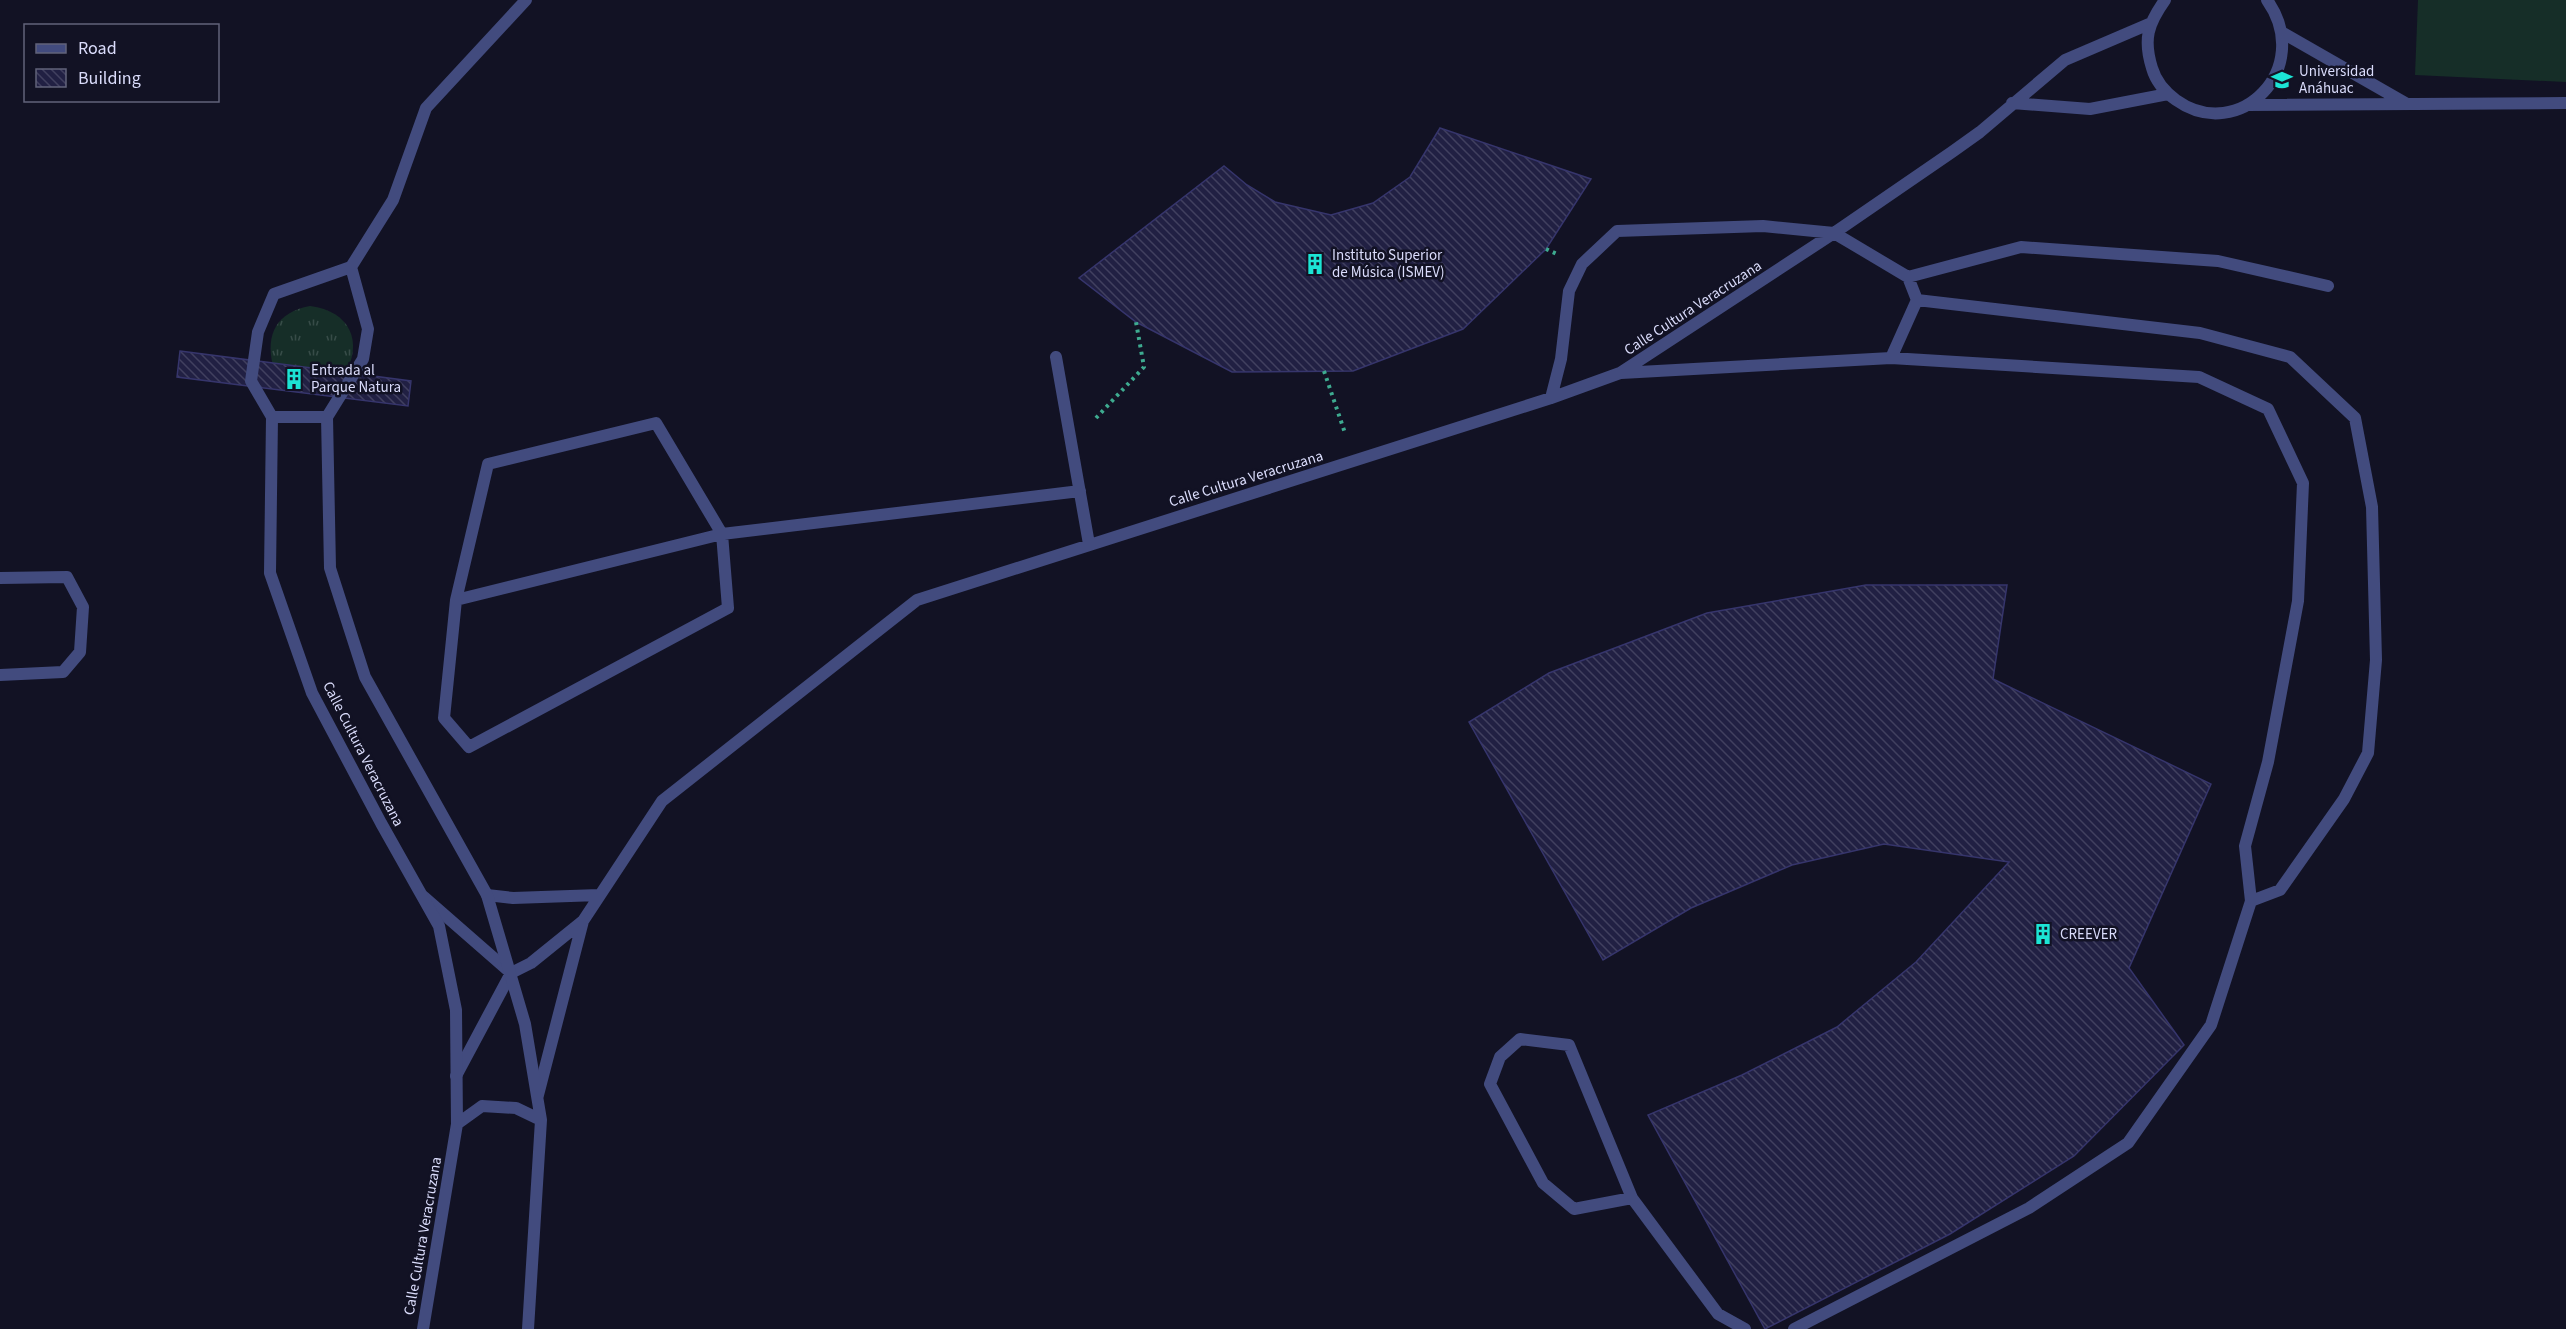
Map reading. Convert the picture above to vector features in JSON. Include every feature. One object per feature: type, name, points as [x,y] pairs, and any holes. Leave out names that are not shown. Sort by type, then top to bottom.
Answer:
[{"type":"street","points":[[327,417],[272,417],[251,381],[258,332],[274,294],[351,267],[393,200],[426,108],[526,0]]},
{"type":"street","points":[[2165,0],[2149,24],[2149,57],[2155,77],[2168,94],[2185,107],[2205,113],[2227,113],[2247,105],[2264,92],[2277,75],[2283,54],[2283,33],[2276,13],[2266,0]]},
{"type":"street","name":"Calle Cultura Veracruzana","points":[[583,921],[662,801],[917,600],[1551,398],[1620,373],[1834,233],[1952,152],[1980,132],[2065,60],[2149,24]]},
{"type":"street","points":[[2283,33],[2408,105]]},
{"type":"street","points":[[2012,103],[2090,109],[2168,94]]},
{"type":"street","points":[[2247,105],[2566,103]]},
{"type":"street","points":[[1551,398],[1561,359],[1569,291],[1582,264],[1617,231],[1763,226],[1834,233],[1908,277],[1917,300],[1891,358]]},
{"type":"street","points":[[1908,277],[2021,247],[2218,261],[2328,286]]},
{"type":"street","points":[[351,267],[368,329],[363,359],[327,417],[330,568],[365,677],[487,895],[525,1024],[541,1120],[528,1329]]},
{"type":"street","points":[[1917,300],[2200,333],[2290,357],[2355,418],[2372,507],[2376,660],[2368,753],[2344,799],[2280,890],[2251,901]]},
{"type":"street","points":[[1056,357],[1089,544]]},
{"type":"street","points":[[1620,373],[1891,358],[2199,377],[2268,409],[2303,483],[2298,601],[2268,762],[2245,846],[2251,901],[2211,1025],[2128,1143],[2029,1208],[1794,1329]]},
{"type":"street","name":"Calle Cultura Veracruzana","points":[[272,417],[270,573],[312,693],[439,926],[456,1010],[457,1124],[423,1329]]},
{"type":"street","points":[[656,423],[722,534],[728,608],[469,747],[444,718],[456,600],[488,464],[656,423]]},
{"type":"street","points":[[456,600],[722,534],[1080,491]]},
{"type":"street","points":[[0,578],[67,577],[83,608],[80,652],[63,672],[0,675]]},
{"type":"street","points":[[421,894],[511,973]]},
{"type":"street","points":[[487,895],[513,898],[599,895]]},
{"type":"street","points":[[456,1076],[511,973],[531,963],[583,921]]},
{"type":"street","points":[[538,1095],[583,921]]},
{"type":"street","points":[[1632,1198],[1574,1209],[1543,1183],[1490,1084],[1500,1058],[1520,1039],[1569,1045],[1632,1198],[1718,1314],[1746,1329]]},
{"type":"street","points":[[457,1124],[482,1106],[516,1108],[541,1120]]},
{"type":"path","points":[[1070,440],[1080,435],[1144,367],[1136,322]]},
{"type":"path","points":[[1324,371],[1354,461]]},
{"type":"green space","points":[[2418,0],[2566,0],[2566,82],[2415,75]]},
{"type":"green space","points":[[310,306],[335,314],[344,321],[349,330],[353,340],[353,351],[344,376],[273,366],[271,344],[276,326],[289,313]]},
{"type":"building","name":"Instituto Superior de Música (ISMEV)","points":[[1440,128],[1591,179],[1546,249],[1463,329],[1353,371],[1232,372],[1136,322],[1079,278],[1224,166],[1247,185],[1275,202],[1331,215],[1373,203],[1410,177]]},
{"type":"building","name":"Entrada al Parque Natura","points":[[180,351],[411,381],[408,406],[177,377]]},
{"type":"building","name":"CREEVER","points":[[1866,585],[2007,585],[1993,679],[2211,784],[2129,968],[2184,1045],[2074,1156],[1950,1234],[1765,1329],[1648,1115],[1742,1075],[1837,1027],[1916,962],[2009,862],[1884,844],[1792,865],[1691,908],[1603,960],[1469,722],[1549,673],[1707,613]]},
{"type":"place","name":"Universidad Anáhuac","points":[[2282,80]]},
{"type":"place","name":"Instituto Superior de Música (ISMEV)","points":[[1315,264]]},
{"type":"place","name":"Entrada al Parque Natura","points":[[294,379]]},
{"type":"place","name":"CREEVER","points":[[2043,934]]}]
